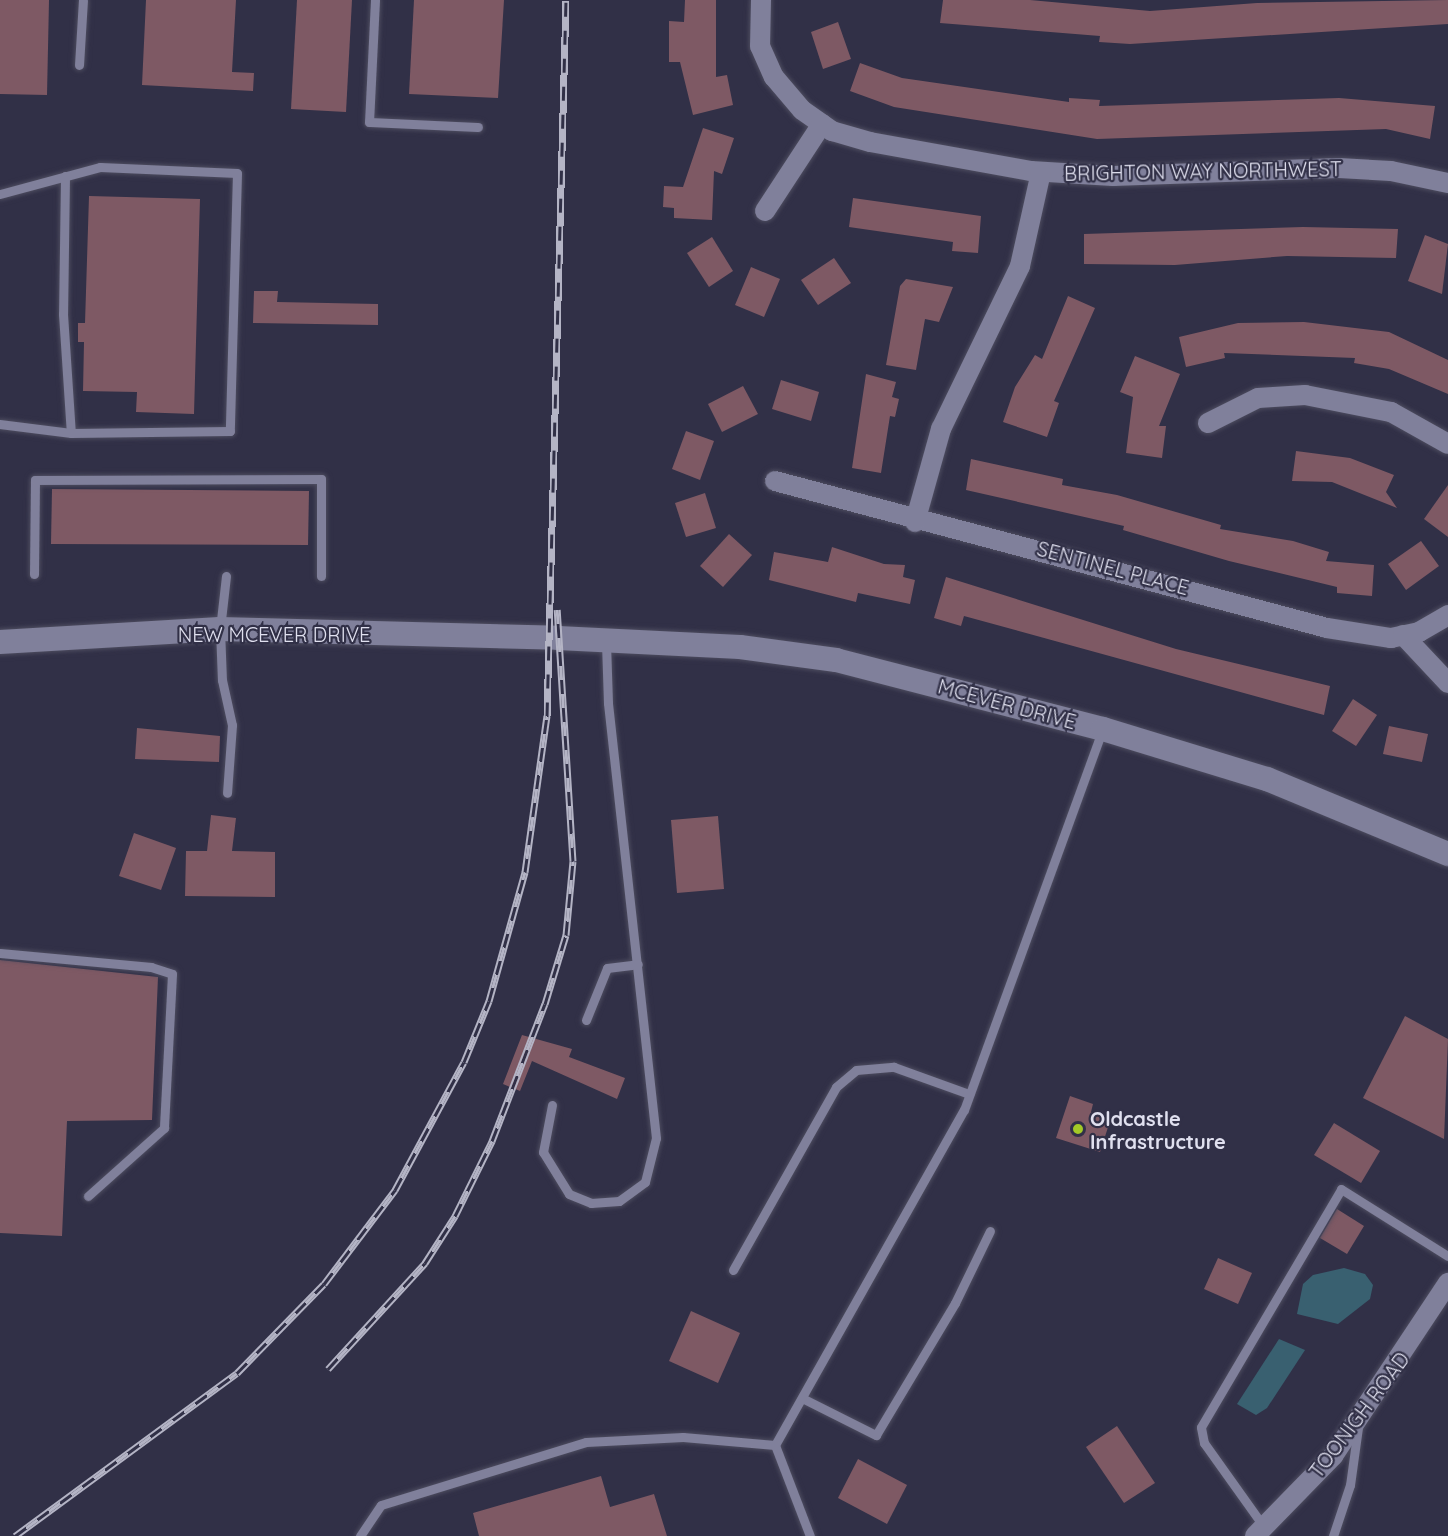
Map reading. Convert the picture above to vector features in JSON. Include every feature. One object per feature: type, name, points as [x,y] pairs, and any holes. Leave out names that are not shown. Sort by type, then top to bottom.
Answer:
[{"type":"street","name":"BRIGHTON WAY NORTHWEST","points":[[761,0],[760,46],[774,77],[822,124],[870,142],[1041,172],[1113,176],[1339,168],[1391,171],[1448,183]]},
{"type":"street","points":[[765,211],[822,124]]},
{"type":"street","points":[[915,522],[941,429],[1020,266],[1041,172]]},
{"type":"street","points":[[1208,423],[1258,398],[1305,395],[1391,412],[1448,444]]},
{"type":"street","name":"SENTINEL PLACE","points":[[775,481],[915,522],[1070,555],[1327,628],[1403,635],[1448,615]]},
{"type":"street","name":"NEW MCEVER DRIVE","points":[[0,642],[220,629],[548,638]]},
{"type":"street","points":[[1403,635],[1448,683]]},
{"type":"street","name":"MCEVER DRIVE","points":[[548,638],[740,647],[836,660],[1103,729],[1267,779],[1448,854]]},
{"type":"street","name":"TOONIGH ROAD","points":[[1260,1532],[1333,1456],[1448,1283]]},
{"type":"lane","points":[[79,65],[83,0]]},
{"type":"lane","points":[[375,0],[369,122],[478,127]]},
{"type":"lane","points":[[0,194],[100,167],[237,173],[230,431],[71,433],[0,424]]},
{"type":"lane","points":[[65,176],[63,314],[71,433]]},
{"type":"lane","points":[[34,574],[35,480],[321,479],[321,576]]},
{"type":"lane","points":[[226,576],[220,629],[222,680],[232,725],[227,794]]},
{"type":"lane","points":[[552,1105],[543,1152],[569,1194],[591,1203],[619,1201],[645,1182],[656,1138],[608,703],[606,640]]},
{"type":"lane","points":[[775,1445],[969,1094],[1103,729]]},
{"type":"lane","points":[[0,953],[151,967],[172,974],[164,1128],[88,1196]]},
{"type":"lane","points":[[586,1020],[607,968],[638,964]]},
{"type":"lane","points":[[734,1270],[836,1087],[856,1070],[894,1067],[969,1094]]},
{"type":"lane","points":[[1260,1532],[1204,1443],[1201,1427],[1341,1189],[1448,1256]]},
{"type":"lane","points":[[802,1398],[876,1435],[955,1303],[990,1231]]},
{"type":"lane","points":[[1333,1536],[1350,1485],[1359,1419]]},
{"type":"lane","points":[[360,1536],[381,1505],[586,1442],[683,1437],[775,1445]]},
{"type":"lane","points":[[775,1445],[810,1536]]},
{"type":"water","points":[[1344,1268],[1365,1274],[1373,1285],[1370,1299],[1338,1324],[1297,1314],[1303,1284],[1313,1275]]},
{"type":"water","points":[[1279,1339],[1305,1350],[1267,1408],[1256,1415],[1237,1404]]},
{"type":"building","points":[[0,0],[49,0],[47,95],[0,94]]},
{"type":"building","points":[[146,0],[236,0],[232,72],[254,73],[253,91],[142,85]]},
{"type":"building","points":[[297,0],[352,0],[346,112],[291,109]]},
{"type":"building","points":[[414,0],[504,0],[498,98],[409,94]]},
{"type":"building","points":[[685,0],[716,0],[716,77],[727,75],[733,105],[693,115],[680,62],[669,62],[669,21],[684,22]]},
{"type":"building","points":[[943,0],[1030,0],[1150,11],[1257,3],[1448,0],[1448,24],[1130,44],[1099,42],[1100,36],[940,23]]},
{"type":"building","points":[[838,22],[851,59],[823,69],[811,32]]},
{"type":"building","points":[[860,63],[902,78],[1069,102],[1069,98],[1100,100],[1099,106],[1339,98],[1435,106],[1430,139],[1386,129],[1097,139],[894,107],[850,91]]},
{"type":"building","points":[[703,128],[734,138],[722,174],[714,171],[712,220],[674,218],[674,208],[663,207],[664,186],[683,187]]},
{"type":"building","points":[[89,196],[200,199],[194,414],[136,412],[137,392],[83,391],[84,342],[78,342],[78,323],[85,323]]},
{"type":"building","points":[[853,198],[981,216],[978,253],[952,251],[953,242],[849,227]]},
{"type":"building","points":[[1303,227],[1398,229],[1396,258],[1287,256],[1175,265],[1084,264],[1084,234]]},
{"type":"building","points":[[1425,235],[1448,244],[1442,294],[1408,281]]},
{"type":"building","points":[[712,237],[733,271],[709,287],[687,253]]},
{"type":"building","points":[[834,258],[851,283],[818,305],[801,280]]},
{"type":"building","points":[[751,267],[780,279],[764,317],[735,305]]},
{"type":"building","points":[[906,279],[953,287],[939,322],[925,319],[916,370],[886,365],[900,286]]},
{"type":"building","points":[[254,291],[278,291],[277,302],[378,304],[378,325],[253,323]]},
{"type":"building","points":[[1068,296],[1095,308],[1054,401],[1059,403],[1047,437],[1003,422],[1015,387],[1035,355],[1042,359]]},
{"type":"building","points":[[1304,322],[1389,332],[1448,360],[1448,394],[1389,369],[1354,363],[1355,358],[1224,353],[1225,358],[1186,367],[1179,337],[1238,323]]},
{"type":"building","points":[[1135,356],[1180,374],[1159,426],[1166,426],[1162,458],[1126,453],[1133,397],[1120,392]]},
{"type":"building","points":[[866,374],[896,382],[892,397],[899,399],[895,417],[890,416],[881,473],[852,468]]},
{"type":"building","points":[[781,380],[819,392],[811,421],[772,409]]},
{"type":"building","points":[[743,386],[758,414],[722,432],[708,404]]},
{"type":"building","points":[[686,431],[714,441],[700,480],[672,469]]},
{"type":"building","points":[[1296,451],[1350,458],[1394,475],[1386,492],[1397,508],[1332,482],[1292,481]]},
{"type":"building","points":[[971,459],[1063,479],[1062,485],[1117,495],[1221,525],[1220,529],[1293,541],[1329,552],[1326,561],[1374,565],[1372,596],[1337,593],[1337,587],[1229,561],[1123,530],[1124,526],[966,490]]},
{"type":"building","points":[[1448,485],[1448,537],[1424,519]]},
{"type":"building","points":[[52,489],[309,491],[308,545],[51,544]]},
{"type":"building","points":[[705,493],[716,528],[686,537],[675,503]]},
{"type":"building","points":[[729,534],[752,555],[723,587],[700,566]]},
{"type":"building","points":[[1421,541],[1439,566],[1406,590],[1388,564]]},
{"type":"building","points":[[832,547],[884,564],[905,565],[903,577],[915,580],[910,604],[858,593],[856,602],[769,580],[774,552],[828,562]]},
{"type":"building","points":[[946,577],[1176,649],[1330,686],[1324,715],[964,616],[961,626],[934,618]]},
{"type":"building","points":[[1353,699],[1377,715],[1356,746],[1332,731]]},
{"type":"building","points":[[1389,726],[1428,734],[1422,762],[1383,754]]},
{"type":"building","points":[[137,728],[220,736],[219,762],[135,759]]},
{"type":"building","points":[[211,815],[236,818],[232,851],[275,852],[275,897],[185,896],[186,851],[207,851]]},
{"type":"building","points":[[718,816],[724,889],[677,893],[671,820]]},
{"type":"building","points":[[134,833],[176,848],[161,890],[119,876]]},
{"type":"building","points":[[0,960],[158,977],[152,1120],[67,1121],[62,1236],[0,1233]]},
{"type":"building","points":[[1405,1016],[1448,1039],[1444,1139],[1363,1098]]},
{"type":"building","points":[[522,1035],[572,1049],[569,1057],[625,1078],[617,1099],[532,1061],[520,1091],[503,1084]]},
{"type":"building","points":[[1070,1096],[1093,1104],[1091,1112],[1111,1118],[1100,1152],[1056,1138]]},
{"type":"building","points":[[1334,1123],[1380,1151],[1361,1183],[1314,1155]]},
{"type":"building","points":[[1337,1209],[1364,1226],[1347,1254],[1320,1238]]},
{"type":"building","points":[[1218,1258],[1252,1273],[1238,1304],[1204,1289]]},
{"type":"building","points":[[691,1311],[740,1333],[718,1383],[669,1361]]},
{"type":"building","points":[[1117,1426],[1155,1483],[1124,1503],[1086,1447]]},
{"type":"building","points":[[858,1459],[907,1485],[887,1524],[838,1498]]},
{"type":"building","points":[[601,1476],[610,1507],[654,1494],[667,1536],[479,1536],[473,1513]]},
{"type":"railway","points":[[15,1536],[237,1373],[324,1284],[395,1190],[464,1062],[489,1001],[525,872],[547,716],[566,0]]},
{"type":"railway","points":[[328,1369],[425,1263],[455,1216],[492,1141],[545,1004],[566,935],[573,861],[557,610]]},
{"type":"place","name":"Oldcastle Infrastructure","points":[[1078,1129]]}]
